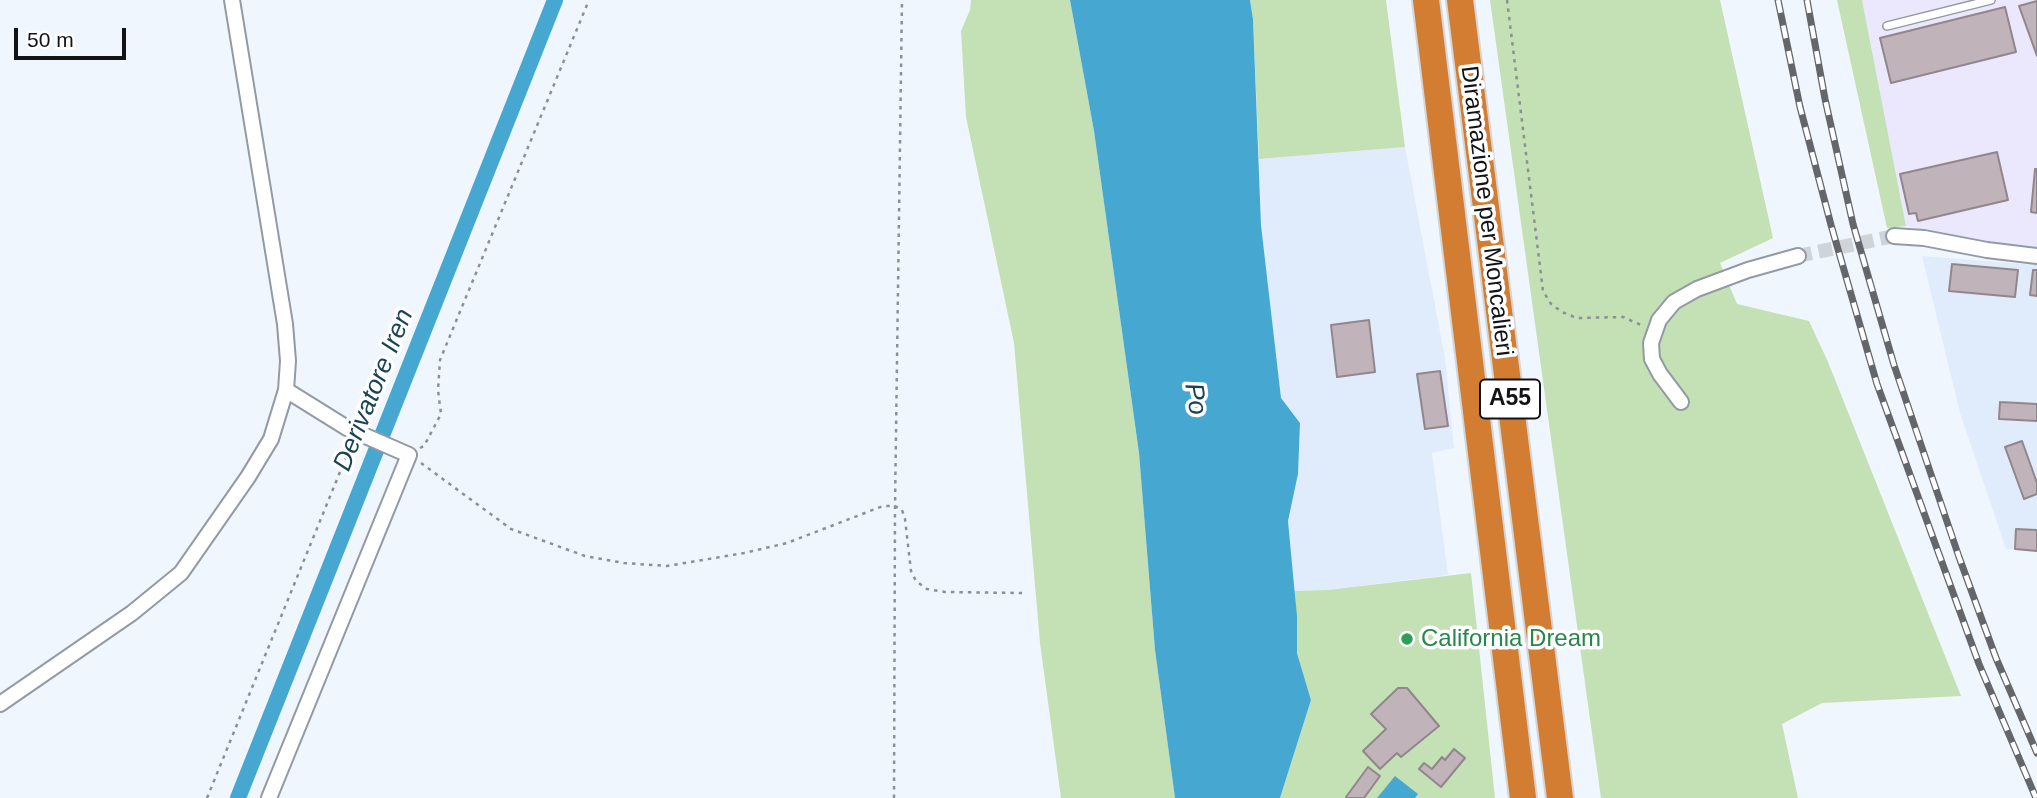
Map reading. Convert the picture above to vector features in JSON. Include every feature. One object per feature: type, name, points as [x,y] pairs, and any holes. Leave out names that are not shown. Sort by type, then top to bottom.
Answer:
[{"type":"highway","name":"Diramazione per Moncalieri","points":[[1426,0],[1524,798]]},
{"type":"highway","name":"Diramazione per Moncalieri","points":[[1460,0],[1560,798]]},
{"type":"street","points":[[0,704],[132,613],[181,573],[271,439],[286,390],[288,361],[285,324],[232,0]]},
{"type":"street","points":[[1895,236],[2037,256]]},
{"type":"street","points":[[1681,402],[1652,359],[1651,344],[1659,320],[1674,302],[1697,289],[1748,270],[1798,256]]},
{"type":"street","points":[[269,798],[409,455],[347,428],[286,390]]},
{"type":"lane","points":[[1887,26],[1991,0]]},
{"type":"path","points":[[589,0],[440,360],[438,390],[441,414],[424,446],[409,455],[511,529],[585,556],[624,563],[667,566],[787,543],[883,506],[895,506],[902,510],[905,519],[911,571],[916,581],[927,589],[945,592],[1023,593]]},
{"type":"path","points":[[894,798],[902,0]]},
{"type":"path","points":[[1507,0],[1543,291],[1551,304],[1577,318],[1623,317],[1654,330]]},
{"type":"path","points":[[207,798],[352,442],[347,428]]},
{"type":"shaded area","points":[[1862,0],[2037,0],[2037,249],[1973,243],[1906,226]]},
{"type":"shaded area","points":[[1405,147],[1445,358],[1454,448],[1432,453],[1448,575],[1328,590],[1295,591],[1288,521],[1298,474],[1300,423],[1281,399],[1261,225],[1259,159]]},
{"type":"shaded area","points":[[1922,256],[2037,265],[2037,551],[2006,549],[1960,413]]},
{"type":"green space","points":[[971,0],[1070,0],[1094,131],[1139,453],[1155,650],[1175,798],[1061,798],[1040,643],[1014,343],[966,117],[961,31],[970,10]]},
{"type":"green space","points":[[1250,0],[1386,0],[1405,147],[1259,159]]},
{"type":"green space","points":[[1490,0],[1720,0],[1773,238],[1720,263],[1737,304],[1809,321],[1828,362],[1961,696],[1822,703],[1782,724],[1798,798],[1601,798]]},
{"type":"green space","points":[[1837,0],[1862,0],[1906,226],[1887,228]]},
{"type":"green space","name":"California Dream","points":[[1471,573],[1495,798],[1280,798],[1311,700],[1297,653],[1295,591],[1328,590]]},
{"type":"water","name":"Po","points":[[1070,0],[1250,0],[1261,225],[1281,398],[1300,423],[1298,474],[1288,521],[1297,616],[1297,653],[1311,700],[1280,798],[1175,798],[1155,650],[1139,453],[1094,131]]},
{"type":"water","points":[[1395,776],[1418,794],[1415,798],[1377,798]]},
{"type":"building","points":[[2037,1],[2037,56],[2019,6]]},
{"type":"building","points":[[2005,7],[2016,52],[1891,83],[1880,38]]},
{"type":"building","points":[[1997,152],[2008,200],[1918,221],[1916,213],[1909,214],[1900,174]]},
{"type":"building","points":[[2037,169],[2037,213],[2031,212]]},
{"type":"building","points":[[1952,264],[2018,270],[2015,297],[1949,291]]},
{"type":"building","points":[[2033,270],[2037,270],[2037,296],[2030,295]]},
{"type":"building","points":[[1369,320],[1375,372],[1337,377],[1331,325]]},
{"type":"building","points":[[1440,371],[1448,426],[1425,429],[1417,374]]},
{"type":"building","points":[[2000,402],[2037,404],[2037,421],[1999,419]]},
{"type":"building","points":[[2022,441],[2037,483],[2037,494],[2024,499],[2005,447]]},
{"type":"building","points":[[2016,529],[2037,530],[2037,551],[2015,549]]},
{"type":"building","points":[[1398,688],[1407,688],[1439,726],[1401,757],[1397,753],[1380,769],[1363,751],[1386,729],[1371,714]]},
{"type":"building","points":[[1454,749],[1465,758],[1441,787],[1419,769],[1424,763],[1432,769],[1442,757],[1445,760]]},
{"type":"building","points":[[1368,767],[1380,776],[1364,798],[1347,798],[1346,797]]},
{"type":"waterway","name":"Derivatore Iren","points":[[238,798],[555,0]]},
{"type":"tunnel","points":[[1798,256],[1894,236]]},
{"type":"railway","points":[[1778,0],[1800,107],[1877,384],[1979,664],[2036,798]]},
{"type":"railway","points":[[1807,0],[1825,99],[1853,224],[1894,365],[1996,658],[2037,753]]},
{"type":"place","name":"California Dream","points":[[1407,639]]}]
